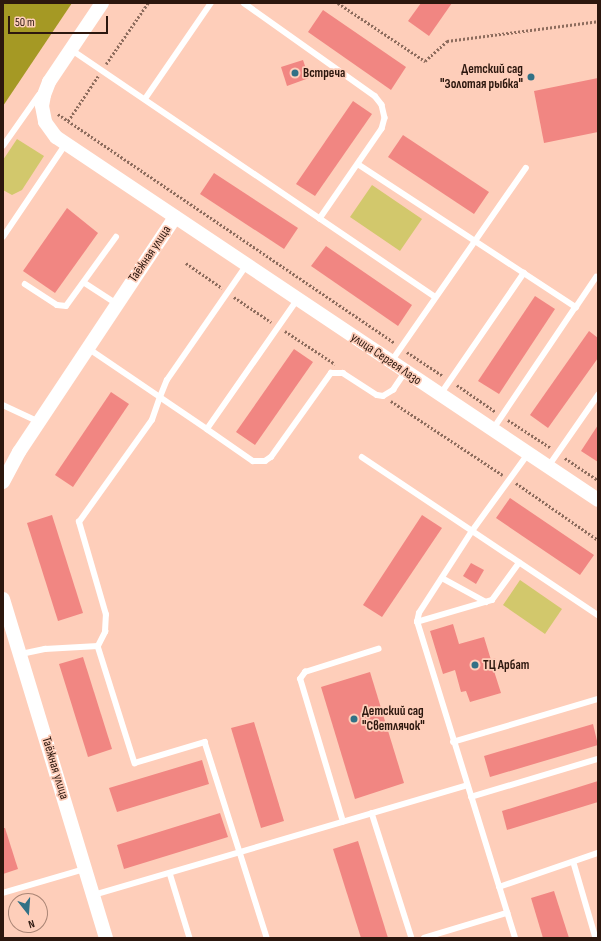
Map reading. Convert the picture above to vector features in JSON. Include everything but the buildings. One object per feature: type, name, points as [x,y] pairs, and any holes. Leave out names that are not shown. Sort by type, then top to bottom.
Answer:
[{"type":"street","name":"Таёжная улица","points":[[3,482],[18,452],[175,217],[66,144],[49,129],[43,113],[44,95],[49,82],[102,3]]},
{"type":"street","name":"улица Сергея Лазо","points":[[175,217],[246,266],[598,500]]},
{"type":"street","name":"Таёжная улица","points":[[3,599],[6,617],[20,655],[106,938]]},
{"type":"lane","points":[[145,98],[211,3]]},
{"type":"lane","points":[[244,3],[375,96],[382,105],[385,118],[382,129],[320,219]]},
{"type":"lane","points":[[71,49],[436,297]]},
{"type":"lane","points":[[3,146],[49,82]]},
{"type":"lane","points":[[3,238],[66,144]]},
{"type":"lane","points":[[358,164],[576,307]]},
{"type":"lane","points":[[391,362],[526,168]]},
{"type":"lane","points":[[25,284],[61,307],[71,303],[116,237]]},
{"type":"lane","points":[[246,266],[167,380],[152,420],[79,522],[106,615],[105,632],[98,646],[135,763],[205,742],[267,938]]},
{"type":"lane","points":[[440,395],[524,273]]},
{"type":"lane","points":[[493,430],[596,277]]},
{"type":"lane","points":[[85,283],[117,304]]},
{"type":"lane","points":[[207,429],[297,300]]},
{"type":"lane","points":[[88,348],[253,461],[265,461],[271,457],[332,373],[343,373],[377,395],[383,396],[393,390],[405,372]]},
{"type":"lane","points":[[548,467],[598,395]]},
{"type":"lane","points":[[3,405],[38,422]]},
{"type":"lane","points":[[592,405],[598,409]]},
{"type":"lane","points":[[515,938],[417,622],[420,613],[472,531],[528,454]]},
{"type":"lane","points":[[362,457],[598,615]]},
{"type":"lane","points":[[417,622],[486,602],[497,596],[519,563]]},
{"type":"lane","points":[[442,578],[486,602]]},
{"type":"lane","points":[[20,655],[45,649],[98,646]]},
{"type":"lane","points":[[343,822],[300,679],[305,672],[378,649]]},
{"type":"lane","points":[[453,742],[598,699]]},
{"type":"lane","points":[[471,797],[598,759]]},
{"type":"lane","points":[[93,896],[467,785]]},
{"type":"lane","points":[[372,813],[412,938]]},
{"type":"lane","points":[[499,887],[574,863],[598,853]]},
{"type":"lane","points":[[574,863],[596,938]]},
{"type":"lane","points":[[3,893],[85,869]]},
{"type":"lane","points":[[170,873],[190,938]]},
{"type":"lane","points":[[424,938],[507,913]]},
{"type":"path","points":[[338,3],[424,61],[447,41],[598,21]]},
{"type":"path","points":[[58,114],[401,348],[598,480]]},
{"type":"shaded area","points":[[3,3],[72,3],[3,106]]},
{"type":"shaded area","points":[[17,139],[44,156],[22,190],[12,195],[3,190],[3,160]]},
{"type":"shaded area","points":[[372,185],[422,219],[400,251],[350,217]]},
{"type":"shaded area","points":[[520,580],[562,609],[545,634],[503,605]]},
{"type":"place","name":"Встреча","points":[[295,73]]},
{"type":"place","name":"Детский сад \"Золотая рыбка\"","points":[[531,77]]},
{"type":"place","name":"ТЦ Арбат","points":[[475,665]]},
{"type":"place","name":"Детский сад \"Светлячок\"","points":[[354,719]]}]
